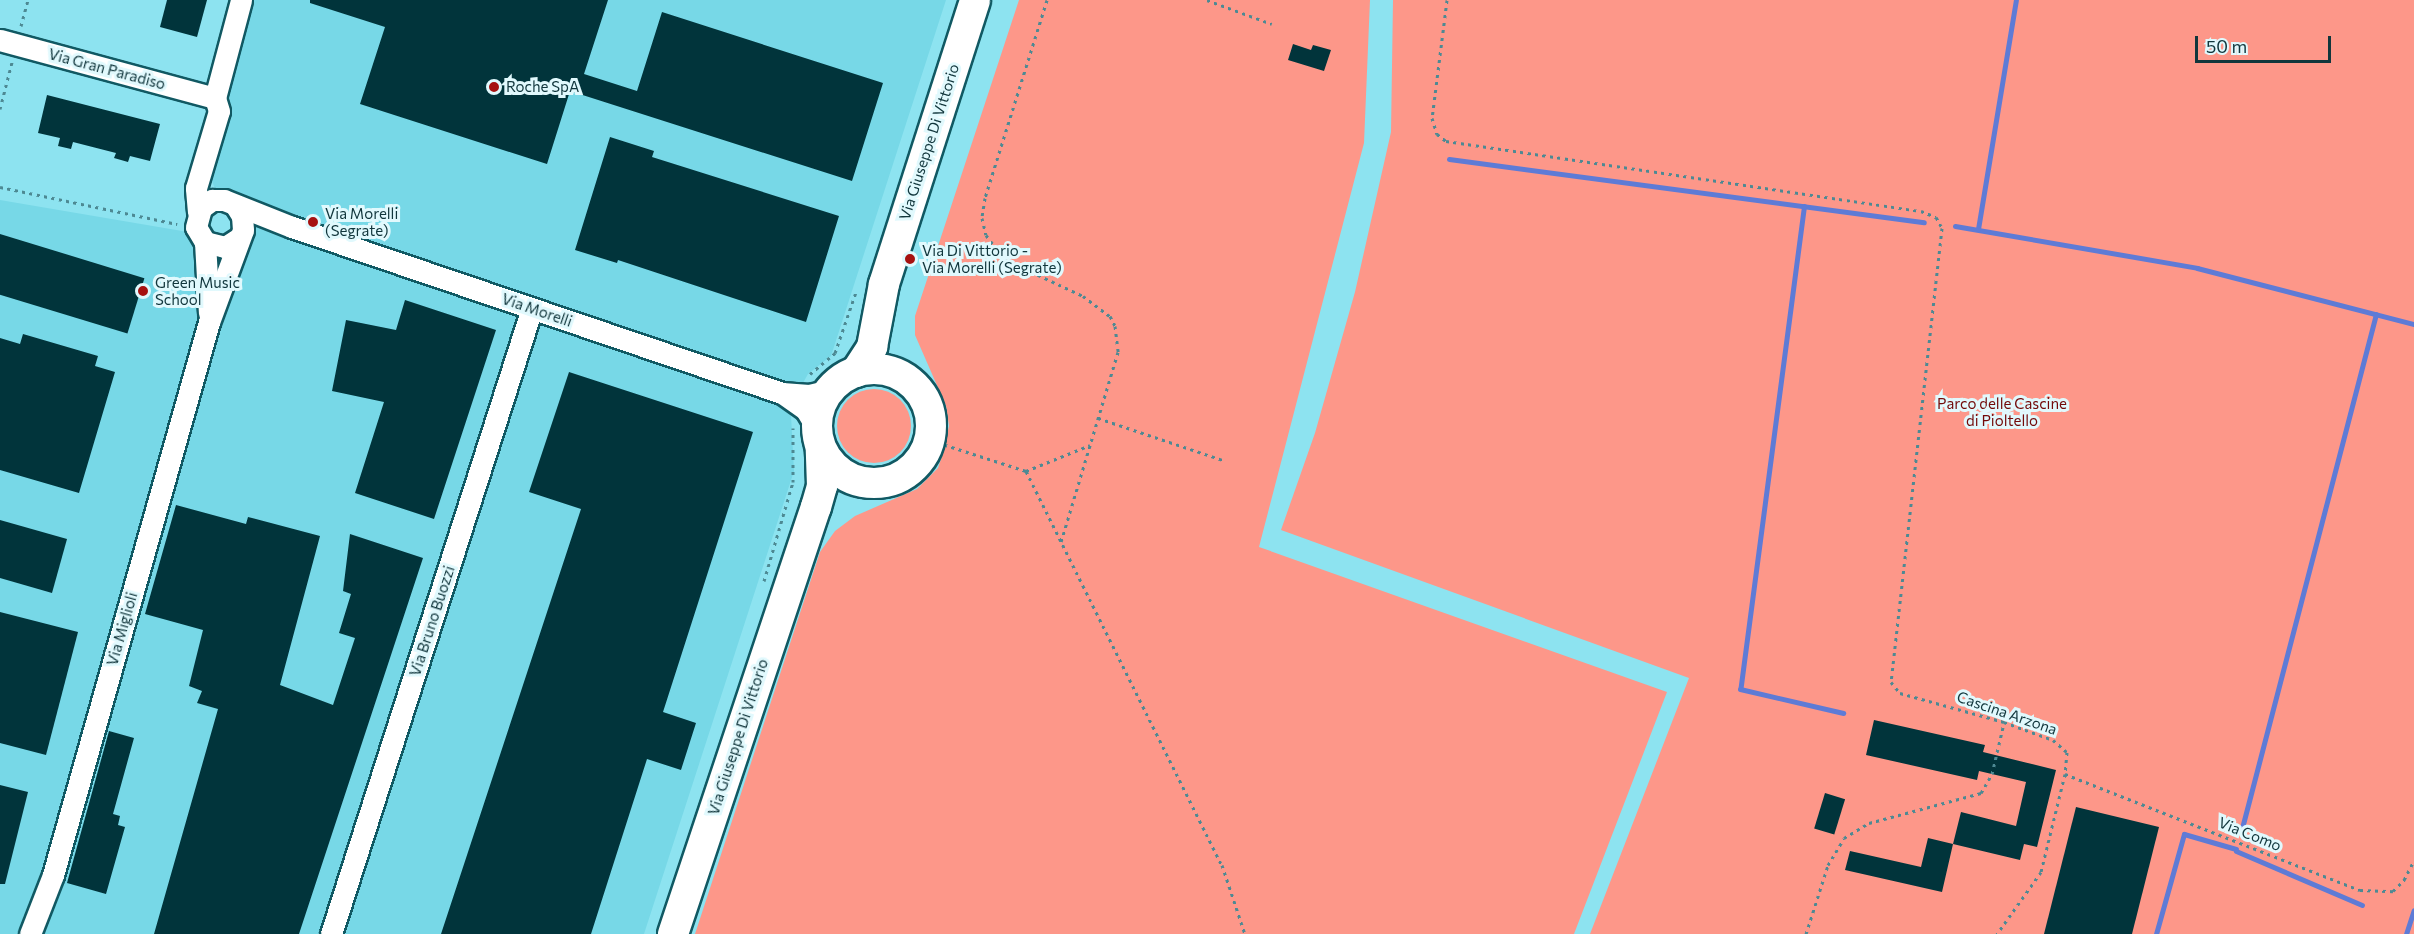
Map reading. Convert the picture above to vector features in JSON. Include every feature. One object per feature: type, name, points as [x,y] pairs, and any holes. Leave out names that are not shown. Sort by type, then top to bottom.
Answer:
[{"type":"main road","name":"Via Giuseppe Di Vittorio","points":[[856,372],[872,347],[884,284],[975,0]]},
{"type":"main road","name":"Via Giuseppe Di Vittorio","points":[[884,284],[887,327],[907,380]]},
{"type":"main road","points":[[878,369],[907,380],[927,404],[930,440],[913,469],[900,477],[877,483],[841,473],[819,439],[819,411],[830,390],[856,372],[878,369]]},
{"type":"main road","name":"Via Giuseppe Di Vittorio","points":[[673,934],[822,486],[819,439]]},
{"type":"main road","name":"Via Giuseppe Di Vittorio","points":[[803,539],[821,515],[842,497],[877,483]]},
{"type":"street","points":[[209,322],[196,188],[219,111],[215,98],[241,0]]},
{"type":"street","name":"Via Gran Paradiso","points":[[0,40],[215,98]]},
{"type":"street","points":[[207,154],[211,180],[242,216],[241,234],[209,322]]},
{"type":"street","points":[[200,227],[206,204],[229,202]]},
{"type":"street","name":"Via Morelli","points":[[229,202],[292,227],[782,393],[806,410],[819,439]]},
{"type":"street","name":"Via Morelli","points":[[241,234],[267,224],[292,227]]},
{"type":"street","points":[[200,227],[225,247],[241,234]]},
{"type":"street","name":"Via Bruno Buozzi","points":[[332,934],[532,308]]},
{"type":"street","name":"Via Miglioli","points":[[30,934],[53,875],[209,322]]},
{"type":"street","name":"Via Morelli","points":[[782,393],[809,394],[830,390]]},
{"type":"path","points":[[1047,0],[985,198],[983,225],[998,253],[1015,267],[1083,296],[1110,316],[1118,352],[1061,542]]},
{"type":"path","points":[[1207,0],[1272,24]]},
{"type":"path","name":"Cascina Arzona","points":[[1447,0],[1432,118],[1437,134],[1446,141],[1921,211],[1936,217],[1942,228],[1943,241],[1891,678],[1893,688],[1900,693],[2004,722],[2061,745],[2067,756],[2065,774],[2041,872],[1997,934]]},
{"type":"path","points":[[0,187],[200,227]]},
{"type":"path","points":[[1098,418],[1223,460]]},
{"type":"path","points":[[930,440],[1026,471],[1090,445]]},
{"type":"path","points":[[1026,471],[1222,865],[1245,934]]},
{"type":"path","points":[[1806,934],[1828,865],[1844,838],[1869,823],[1982,793],[1991,779],[2004,722]]},
{"type":"path","name":"Via Como","points":[[2065,774],[2360,890],[2393,891],[2404,880],[2414,860]]},
{"type":"shaded area","points":[[250,0],[946,0],[831,356],[808,374],[795,397],[791,415],[794,471],[644,934],[0,934],[0,200],[188,232],[194,249],[219,256],[238,252],[230,195],[215,189],[208,170]]},
{"type":"green space","points":[[1019,0],[1370,0],[1364,143],[1259,547],[1667,692],[1574,934],[695,934],[820,552],[835,531],[855,516],[917,489],[938,468],[949,426],[946,406],[915,335],[915,316]]},
{"type":"green space","name":"Parco delle Cascine di Pioltello","points":[[1393,0],[2414,0],[2414,934],[1590,934],[1689,678],[1281,530],[1315,433],[1355,292],[1391,132]]},
{"type":"green space","points":[[874,389],[888,392],[900,400],[908,412],[911,426],[908,440],[900,452],[888,460],[874,463],[860,460],[848,452],[840,440],[837,426],[840,412],[848,400],[860,392]]},
{"type":"building","points":[[167,0],[207,0],[197,37],[160,27]]},
{"type":"building","name":"Roche SpA","points":[[310,0],[608,0],[584,74],[637,91],[662,12],[883,83],[852,181],[570,91],[547,164],[360,104],[385,27],[310,3]]},
{"type":"building","points":[[1293,44],[1311,50],[1313,45],[1331,50],[1324,71],[1288,60]]},
{"type":"building","points":[[47,95],[160,124],[150,161],[130,156],[128,162],[114,158],[116,153],[73,142],[71,149],[58,146],[60,138],[38,133]]},
{"type":"building","points":[[610,137],[654,151],[652,157],[839,216],[806,322],[618,260],[617,263],[575,250]]},
{"type":"building","points":[[0,234],[144,278],[127,334],[0,295]]},
{"type":"building","points":[[405,300],[496,330],[434,519],[355,493],[384,402],[332,391],[346,320],[396,330]]},
{"type":"building","points":[[23,334],[98,356],[95,366],[115,372],[79,493],[0,470],[0,338],[20,344]]},
{"type":"building","points":[[569,372],[753,432],[663,712],[696,723],[681,770],[647,759],[591,934],[441,934],[581,509],[529,492]]},
{"type":"building","points":[[176,505],[246,524],[248,517],[320,536],[280,685],[333,705],[355,638],[339,633],[351,594],[343,591],[350,534],[423,558],[299,934],[154,934],[218,709],[197,703],[202,691],[189,686],[203,630],[145,614]]},
{"type":"building","points":[[0,520],[67,539],[52,593],[0,578]]},
{"type":"building","points":[[0,612],[78,632],[46,755],[0,743]]},
{"type":"building","points":[[1874,720],[1985,745],[1983,752],[2056,770],[2037,847],[2024,844],[2020,860],[1953,844],[1961,812],[2016,826],[2026,782],[1979,771],[1977,780],[1866,755]]},
{"type":"building","points":[[109,731],[134,738],[113,814],[120,816],[118,825],[125,827],[106,894],[67,883]]},
{"type":"building","points":[[0,785],[28,792],[5,884],[0,884]]},
{"type":"building","points":[[1825,793],[1845,799],[1834,835],[1814,828]]},
{"type":"building","points":[[2076,807],[2159,827],[2132,934],[2044,934]]},
{"type":"building","points":[[1928,838],[1953,844],[1942,892],[1845,870],[1850,851],[1921,867]]},
{"type":"waterway","points":[[1978,229],[2016,0]]},
{"type":"waterway","points":[[1449,159],[1924,222]]},
{"type":"waterway","points":[[1804,206],[1740,689],[1843,713]]},
{"type":"waterway","points":[[1955,226],[2197,268],[2414,324]]},
{"type":"waterway","points":[[2242,828],[2376,314]]},
{"type":"waterway","points":[[2156,934],[2184,834],[2236,849]]},
{"type":"waterway","points":[[2236,851],[2362,905]]},
{"type":"waterway","points":[[2406,934],[2414,910]]},
{"type":"place","name":"Roche SpA","points":[[494,87]]},
{"type":"place","name":"Via Morelli (Segrate)","points":[[313,222]]},
{"type":"place","name":"Via Di Vittorio - Via Morelli (Segrate)","points":[[910,259]]},
{"type":"place","name":"Green Music School","points":[[143,291]]}]
